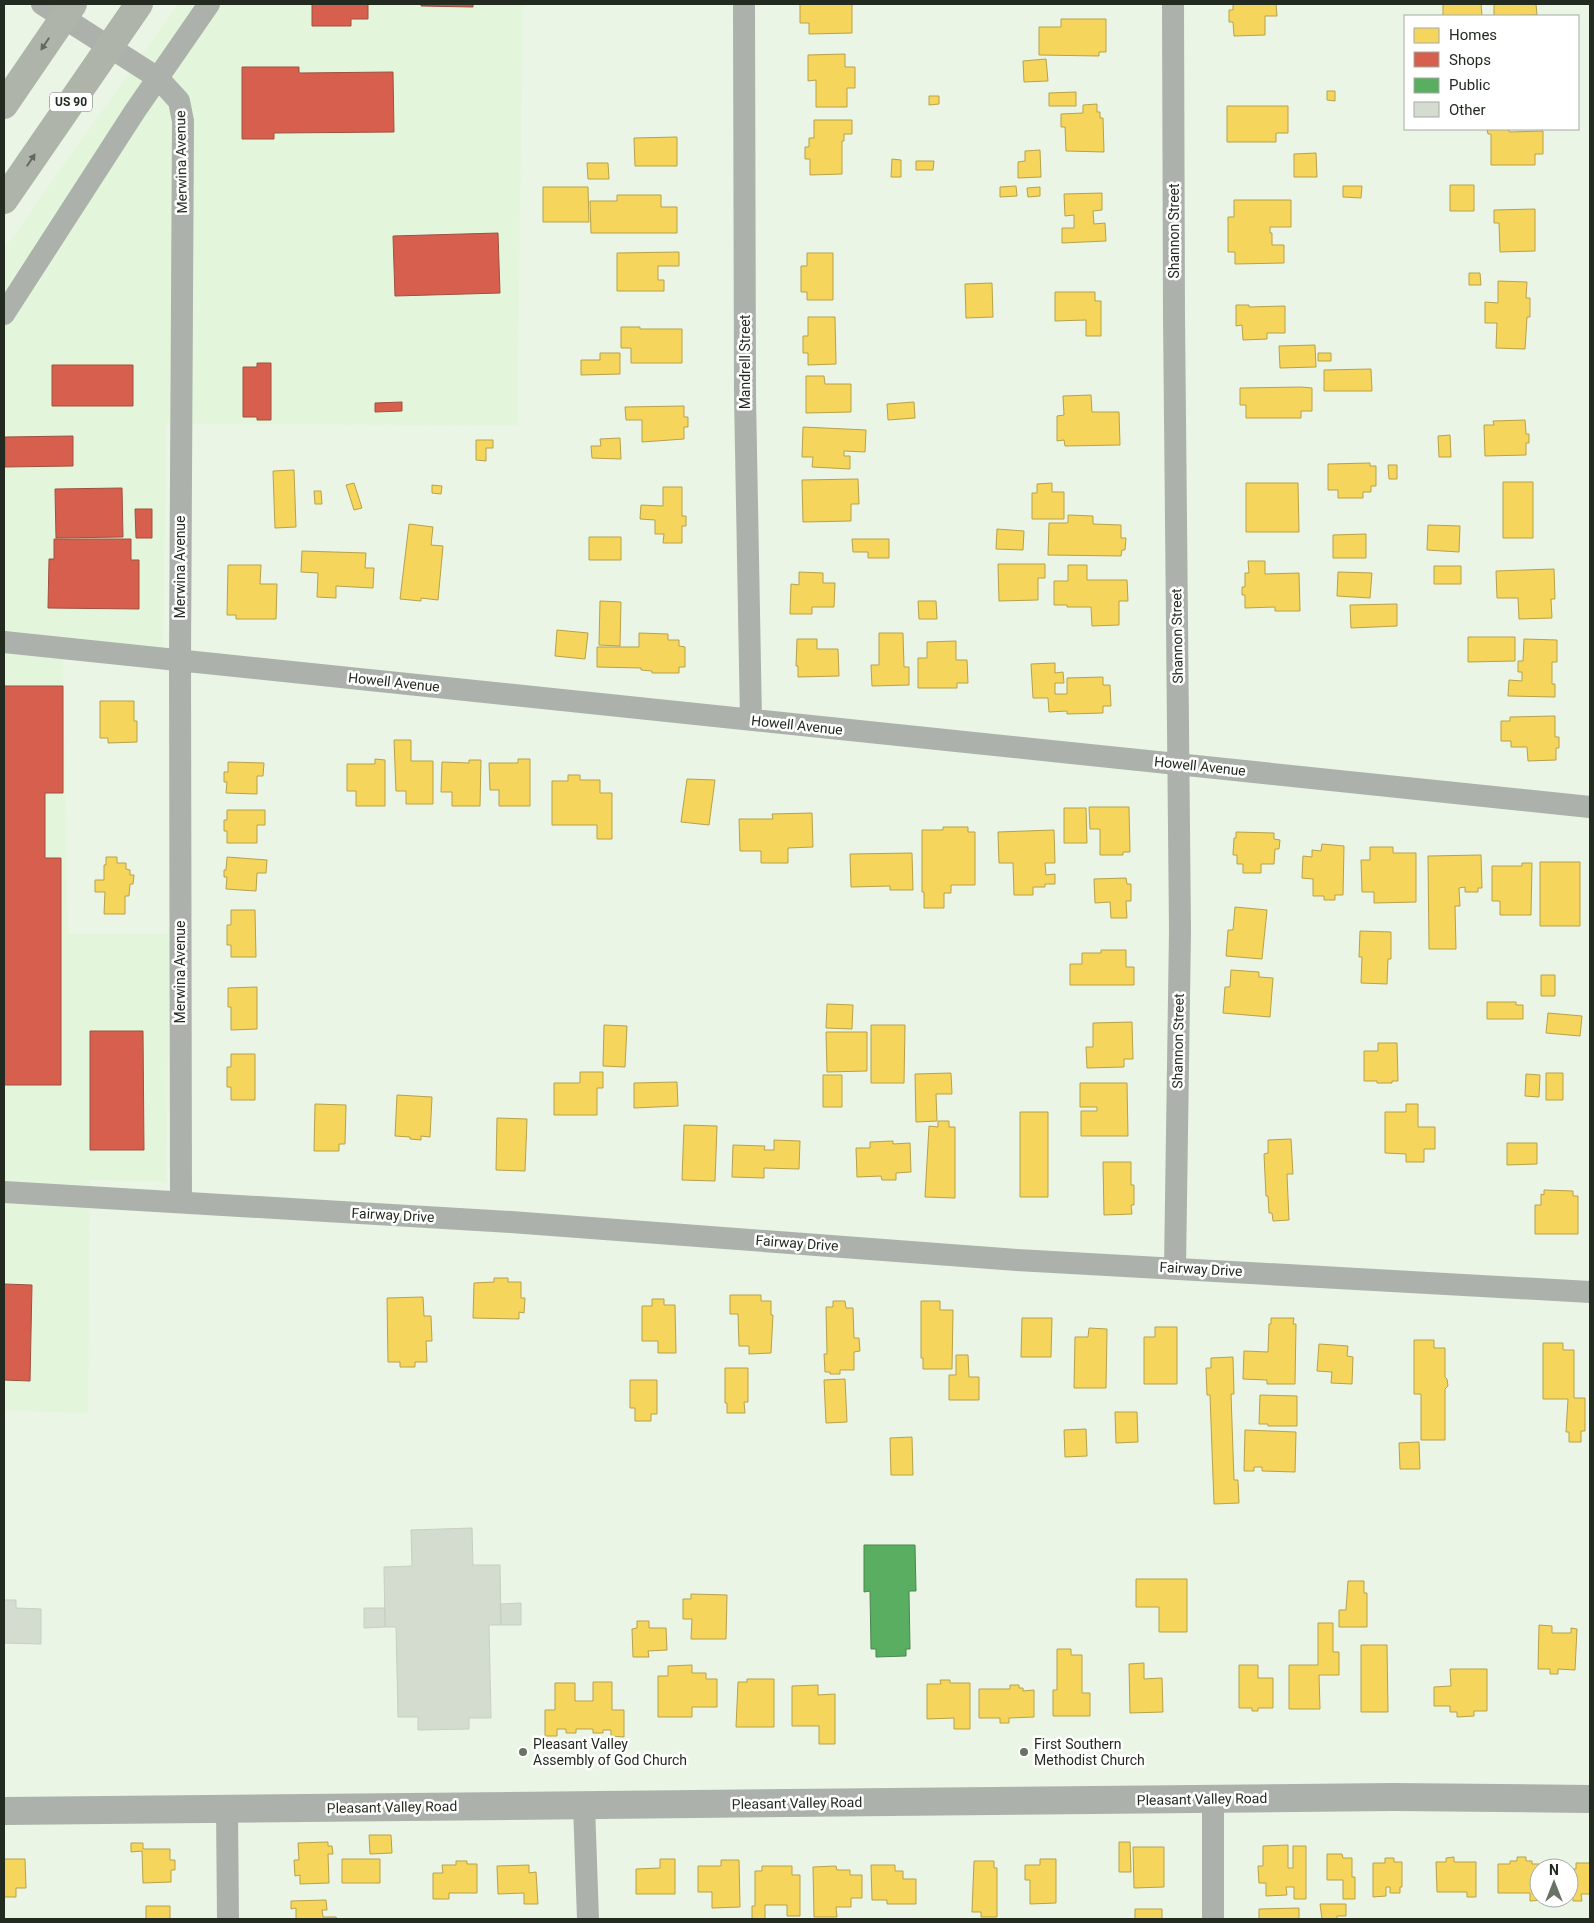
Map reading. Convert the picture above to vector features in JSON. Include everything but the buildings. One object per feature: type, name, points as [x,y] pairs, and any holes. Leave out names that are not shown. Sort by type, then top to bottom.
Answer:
[{"type":"main road","name":"US 90","points":[[4,200],[139,4]]},
{"type":"main road","points":[[4,105],[60,8]]},
{"type":"street","points":[[4,314],[158,78],[209,4]]},
{"type":"street","name":"Mandrell Street","points":[[744,4],[746,396],[751,720]]},
{"type":"street","name":"Shannon Street","points":[[1174,4],[1174,316],[1180,932],[1175,1268]]},
{"type":"street","name":"Merwina Avenue","points":[[60,8],[109,47],[158,78],[179,101],[183,121],[180,660],[180,1202]]},
{"type":"street","name":"Howell Avenue","points":[[4,642],[1590,807]]},
{"type":"street","name":"Fairway Drive","points":[[4,1192],[511,1222],[1017,1260],[1590,1292]]},
{"type":"street","name":"Pleasant Valley Road","points":[[4,1811],[1393,1797],[1590,1798]]},
{"type":"street","points":[[1213,1799],[1213,1919]]},
{"type":"street","points":[[584,1805],[588,1919]]},
{"type":"street","points":[[227,1809],[228,1919]]},
{"type":"shaded area","points":[[178,4],[523,4],[517,425],[166,424],[163,669],[63,657],[68,934],[170,934],[166,1182],[90,1180],[88,1414],[4,1410],[4,249]]},
{"type":"place","name":"Pleasant Valley Assembly of God Church","points":[[523,1752]]},
{"type":"place","name":"First Southern Methodist Church","points":[[1024,1752]]}]
